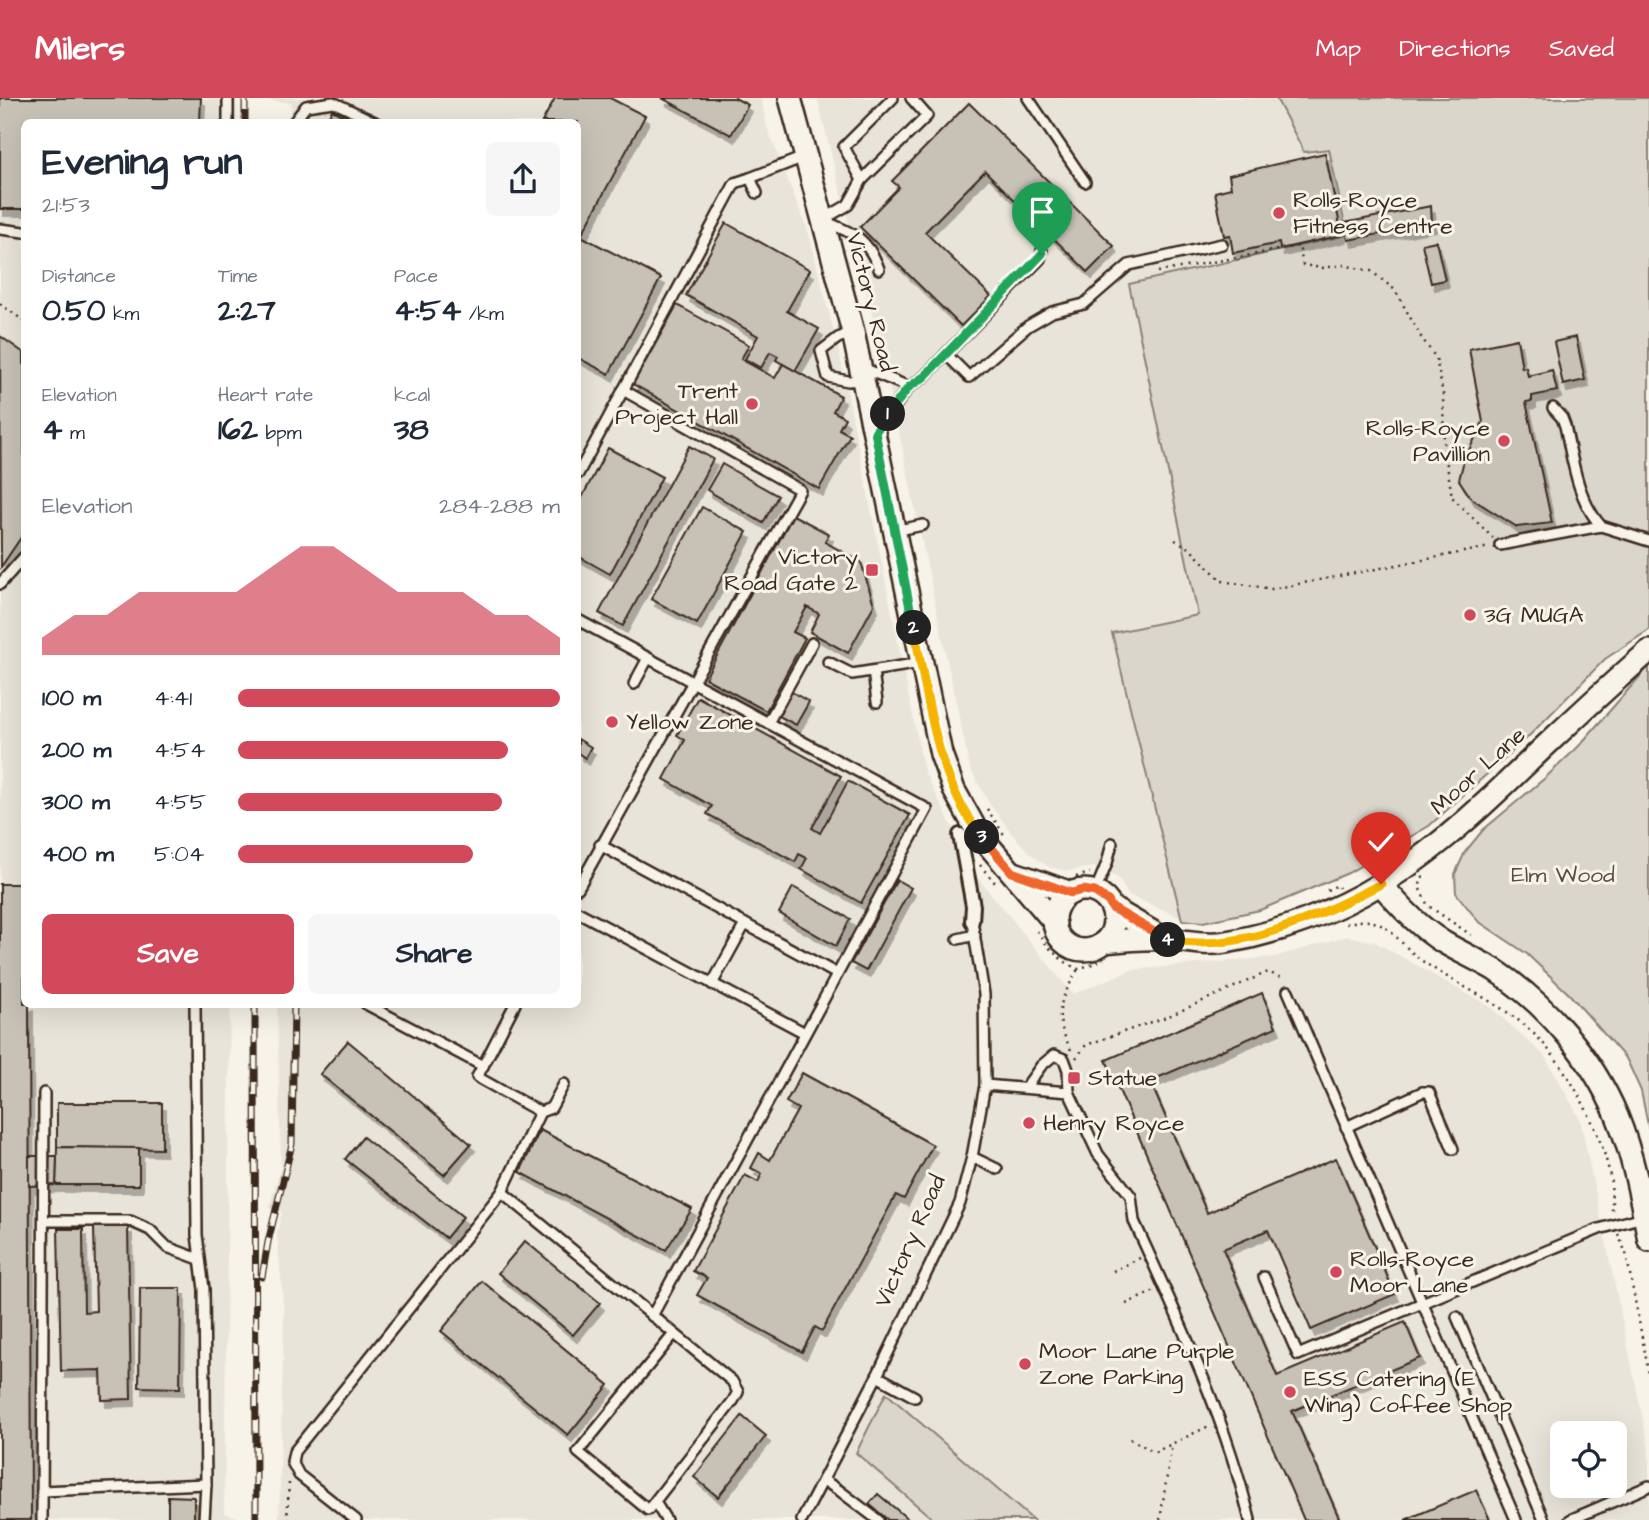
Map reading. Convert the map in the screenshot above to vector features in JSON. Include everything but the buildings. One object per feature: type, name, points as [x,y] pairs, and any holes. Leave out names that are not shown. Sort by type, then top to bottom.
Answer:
[{"type":"street","name":"Victory Road","points":[[790,98],[863,374],[941,754],[954,790],[978,833],[1055,923]]},
{"type":"street","name":"Moor Lane","points":[[1104,942],[1164,939],[1224,943],[1262,934],[1337,906],[1381,884],[1486,803],[1649,650]]},
{"type":"street","points":[[960,835],[973,906],[972,921]]},
{"type":"street","name":"Victory Road","points":[[1012,872],[1071,893]]},
{"type":"street","points":[[1381,884],[1418,923],[1442,942],[1492,969],[1521,989],[1545,1010],[1571,1040],[1594,1072],[1617,1115],[1634,1167],[1649,1240]]},
{"type":"street","points":[[1083,890],[1095,892],[1108,901],[1112,908],[1114,926],[1104,942],[1090,949],[1074,948],[1061,938],[1055,923],[1058,906],[1071,893],[1083,890]]},
{"type":"street","name":"Moor Lane","points":[[1112,908],[1164,939]]},
{"type":"lane","points":[[228,98],[228,119]]},
{"type":"lane","points":[[862,180],[844,147],[893,98]]},
{"type":"lane","points":[[822,220],[848,205],[862,180],[928,116],[911,98]]},
{"type":"lane","points":[[1028,98],[1085,182]]},
{"type":"lane","points":[[296,119],[306,106],[333,102],[369,119]]},
{"type":"lane","points":[[581,468],[735,183],[804,157]]},
{"type":"lane","points":[[750,178],[757,193]]},
{"type":"lane","points":[[822,220],[846,230],[872,249],[879,269]]},
{"type":"lane","points":[[0,229],[21,232]]},
{"type":"lane","points":[[946,354],[969,377],[1028,326],[1052,312],[1084,304],[1129,265],[1223,244]]},
{"type":"lane","points":[[875,432],[909,387],[924,377],[1040,259],[1042,251]]},
{"type":"lane","points":[[853,332],[838,338],[821,351],[828,377],[848,381],[863,374],[909,387]]},
{"type":"lane","points":[[581,882],[800,489],[623,390]]},
{"type":"lane","points":[[1552,408],[1562,418],[1565,426],[1588,512],[1601,526]]},
{"type":"lane","points":[[894,531],[923,525]]},
{"type":"lane","points":[[1500,545],[1601,526],[1649,541]]},
{"type":"lane","points":[[0,584],[21,560]]},
{"type":"lane","points":[[581,622],[927,809],[652,1316]]},
{"type":"lane","points":[[768,723],[812,643]]},
{"type":"lane","points":[[634,684],[648,658]]},
{"type":"lane","points":[[828,662],[852,674],[921,663]]},
{"type":"lane","points":[[873,671],[877,702]]},
{"type":"lane","points":[[1095,892],[1112,844]]},
{"type":"lane","points":[[600,845],[837,974]]},
{"type":"lane","points":[[581,914],[805,1033]]},
{"type":"lane","name":"Victory Road","points":[[802,1520],[877,1376],[960,1203],[972,1157],[985,1085],[984,994],[972,921]]},
{"type":"lane","points":[[712,984],[745,924]]},
{"type":"lane","points":[[958,939],[975,935]]},
{"type":"lane","points":[[1288,991],[1516,1520]]},
{"type":"lane","points":[[195,1008],[199,1259],[204,1289],[204,1520]]},
{"type":"lane","points":[[374,1008],[483,1066]]},
{"type":"lane","points":[[513,1008],[477,1077],[540,1112]]},
{"type":"lane","points":[[1026,1087],[1041,1066],[1054,1055],[1064,1059],[1068,1070],[1069,1092],[1098,1154],[1131,1196],[1135,1221],[1238,1468],[1250,1520]]},
{"type":"lane","points":[[350,1518],[299,1475],[293,1464],[294,1452],[502,1192],[540,1112],[551,1108],[564,1084]]},
{"type":"lane","points":[[985,1085],[1069,1092]]},
{"type":"lane","points":[[1346,1127],[1422,1092],[1429,1092],[1453,1149]]},
{"type":"lane","points":[[42,1520],[44,1093]]},
{"type":"lane","points":[[972,1157],[996,1169]]},
{"type":"lane","points":[[502,1192],[732,1381],[738,1392],[648,1510],[578,1452],[674,1334]]},
{"type":"lane","points":[[1264,1277],[1298,1355],[1613,1224],[1645,1217]]},
{"type":"lane","points":[[44,1221],[130,1221],[150,1230],[167,1247],[199,1259]]},
{"type":"lane","points":[[1457,1317],[1544,1520]]},
{"type":"lane","points":[[877,1376],[915,1397]]},
{"type":"lane","points":[[823,1480],[878,1520]]},
{"type":"lane","points":[[43,1490],[206,1484]]},
{"type":"lane","points":[[1570,1520],[1649,1486]]},
{"type":"lane","points":[[655,1502],[666,1520]]},
{"type":"path","points":[[1158,272],[1299,246],[1303,265],[1322,268],[1343,265],[1371,271],[1395,290],[1436,358],[1443,394],[1444,446],[1452,497],[1500,545]]},
{"type":"path","points":[[0,304],[21,319]]},
{"type":"path","points":[[1175,540],[1188,547],[1222,581],[1272,589],[1500,545]]},
{"type":"path","points":[[1418,923],[1430,907],[1419,887],[1426,869]]},
{"type":"path","points":[[1340,926],[1371,920],[1380,924],[1420,960],[1494,1004],[1533,1032],[1567,1073],[1593,1125],[1610,1176],[1613,1224],[1626,1253],[1649,1374]]},
{"type":"path","points":[[1078,969],[1060,1006],[1060,1027],[1075,1059],[1086,1045],[1169,1016],[1268,972],[1279,977],[1288,991]]},
{"type":"path","points":[[1113,1271],[1149,1253]]},
{"type":"path","points":[[1126,1304],[1164,1287]]},
{"type":"path","points":[[1130,1439],[1155,1452],[1220,1420]]},
{"type":"path","points":[[1160,1520],[1172,1444]]},
{"type":"path","points":[[287,1520],[289,1466],[293,1464]]},
{"type":"shaded area","points":[[0,98],[237,98],[237,119],[21,119],[21,1008],[230,1008],[224,1513],[248,1520],[0,1520]]},
{"type":"shaded area","points":[[267,98],[761,98],[767,127],[809,234],[840,356],[924,771],[978,878],[1073,994],[1131,970],[1274,957],[1348,936],[1375,942],[1489,1006],[1544,1055],[1580,1119],[1649,1448],[1649,1520],[279,1520],[284,1312],[277,1234],[282,1212],[269,1208],[281,1166],[277,1008],[581,1008],[581,119],[291,119],[291,103]]},
{"type":"shaded area","points":[[817,98],[1276,98],[1304,152],[1329,149],[1347,236],[1129,285],[1198,616],[1112,634],[1180,917],[1128,895],[1118,878],[1094,867],[1068,871],[1049,867],[1032,855],[989,803],[970,768],[884,362]]},
{"type":"green space","points":[[1276,98],[1649,98],[1649,630],[1605,659],[1525,740],[1429,826],[1348,873],[1260,910],[1203,922],[1182,920],[1112,633],[1198,615],[1129,284],[1347,235],[1329,149],[1304,152]]},
{"type":"green space","name":"Elm Wood","points":[[1649,666],[1649,1130],[1641,1091],[1627,1060],[1570,995],[1527,954],[1478,921],[1456,893],[1455,874],[1465,852],[1483,830],[1578,747]]},
{"type":"green space","points":[[886,1393],[1033,1520],[934,1520],[856,1453]]},
{"type":"railway","points":[[245,98],[245,119]]},
{"type":"railway","points":[[255,1008],[256,1520]]},
{"type":"railway","points":[[262,1277],[292,1144],[294,1008]]},
{"type":"place","name":"Rolls-Royce Fitness Centre","points":[[1279,213]]},
{"type":"place","name":"Trent Project Hall","points":[[752,404]]},
{"type":"place","name":"Rolls-Royce Pavillion","points":[[1504,441]]},
{"type":"place","name":"Victory Road Gate 2","points":[[872,570]]},
{"type":"place","name":"3G MUGA","points":[[1470,615]]},
{"type":"place","name":"Yellow Zone","points":[[612,722]]},
{"type":"place","name":"Statue","points":[[1074,1078]]},
{"type":"place","name":"Henry Royce","points":[[1029,1123]]},
{"type":"place","name":"Rolls-Royce Moor Lane","points":[[1336,1272]]},
{"type":"place","name":"Moor Lane Purple Zone Parking","points":[[1025,1364]]},
{"type":"place","name":"ESS Catering (E Wing) Coffee Shop","points":[[1290,1392]]},
{"type":"route","points":[[1042,254],[924,377],[909,387],[875,432],[924,677],[941,754],[954,790],[978,833],[1012,872],[1071,893],[1083,890],[1095,892],[1108,901],[1112,908],[1164,939],[1224,943],[1262,934],[1337,906],[1381,884]]}]
